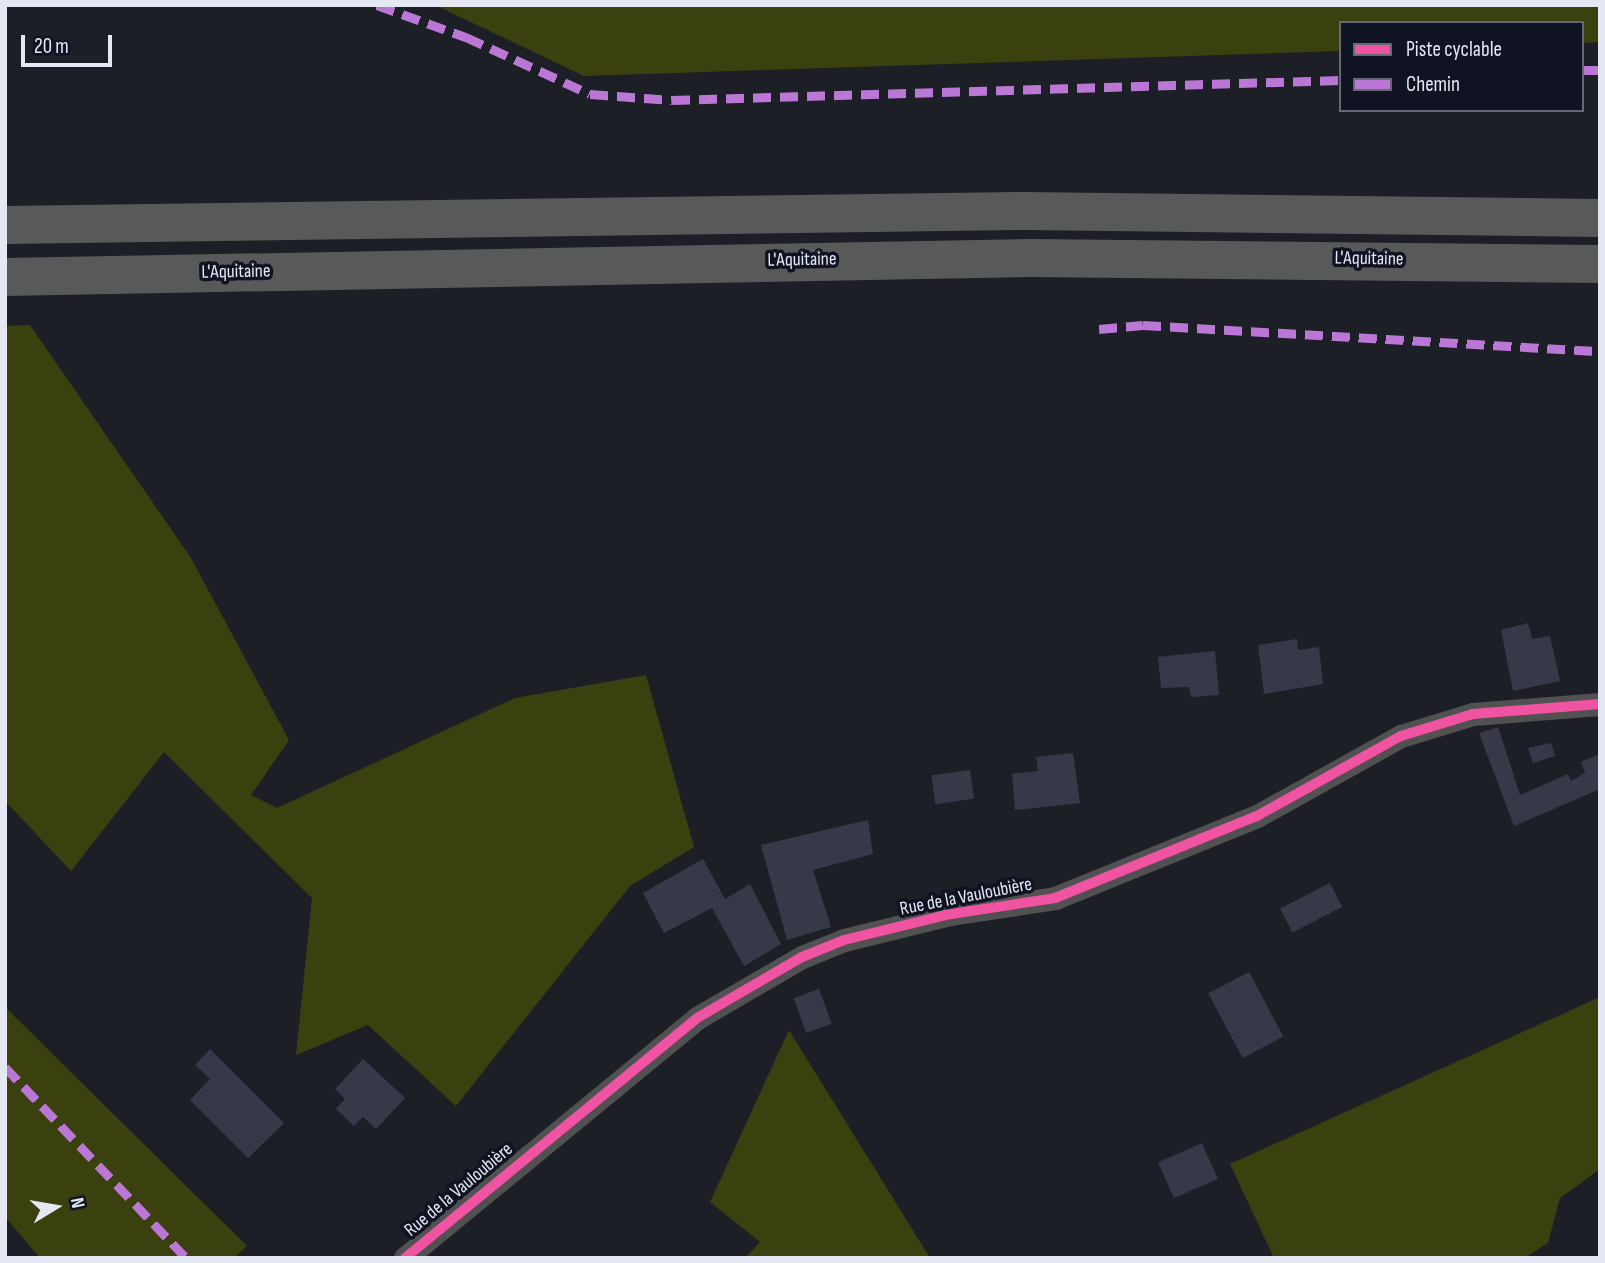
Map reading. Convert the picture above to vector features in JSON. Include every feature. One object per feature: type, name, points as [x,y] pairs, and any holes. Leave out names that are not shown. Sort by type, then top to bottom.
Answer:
[{"type":"highway","points":[[5,225],[1026,211],[1600,218]]},
{"type":"highway","name":"L'Aquitaine","points":[[5,277],[1003,258],[1600,264]]},
{"type":"street","name":"Rue de la Vauloubière","points":[[405,1258],[697,1018],[802,957],[925,921],[1055,898],[1257,816],[1401,736],[1474,714],[1600,704]]},
{"type":"green space","points":[[435,5],[1600,5],[1600,42],[1584,43],[1584,21],[1339,21],[1339,51],[584,76]]},
{"type":"green space","points":[[30,325],[191,558],[289,740],[251,795],[277,808],[515,698],[646,675],[694,847],[630,886],[456,1106],[368,1025],[296,1055],[312,898],[164,752],[71,871],[5,801],[5,326]]},
{"type":"green space","points":[[1600,997],[1600,1169],[1560,1198],[1548,1243],[1524,1258],[1274,1258],[1230,1164]]},
{"type":"green space","points":[[5,1007],[247,1246],[234,1258],[40,1258],[5,1217]]},
{"type":"green space","points":[[789,1030],[930,1258],[745,1258],[760,1242],[710,1202]]},
{"type":"building","points":[[1528,623],[1532,639],[1550,636],[1560,681],[1513,691],[1501,630]]},
{"type":"building","points":[[1297,639],[1298,650],[1319,647],[1323,684],[1264,694],[1258,645]]},
{"type":"building","points":[[1215,651],[1219,695],[1191,697],[1189,687],[1161,688],[1158,657]]},
{"type":"building","points":[[1498,727],[1520,795],[1568,774],[1571,781],[1585,773],[1581,762],[1600,754],[1600,789],[1514,826],[1479,733]]},
{"type":"building","points":[[1551,743],[1555,756],[1533,763],[1528,748]]},
{"type":"building","points":[[1073,753],[1080,803],[1015,810],[1012,774],[1038,771],[1036,757]]},
{"type":"building","points":[[970,770],[974,799],[935,804],[931,775]]},
{"type":"building","points":[[868,820],[873,854],[813,870],[831,927],[787,940],[761,845]]},
{"type":"building","points":[[703,859],[725,899],[750,884],[781,944],[744,966],[712,908],[664,933],[643,893]]},
{"type":"building","points":[[1330,883],[1342,907],[1292,932],[1280,908]]},
{"type":"building","points":[[1249,972],[1283,1036],[1243,1058],[1208,994]]},
{"type":"building","points":[[819,989],[832,1024],[806,1033],[794,998]]},
{"type":"building","points":[[210,1049],[284,1123],[248,1158],[190,1100],[210,1079],[195,1065]]},
{"type":"building","points":[[363,1059],[405,1098],[376,1129],[363,1117],[354,1126],[336,1109],[345,1099],[335,1089]]},
{"type":"building","points":[[1202,1143],[1218,1179],[1174,1198],[1158,1163]]},
{"type":"marked path","points":[[377,5],[466,37],[590,94],[672,100],[1339,80]]},
{"type":"marked path","points":[[1584,70],[1600,70]]},
{"type":"marked path","points":[[1099,329],[1143,325],[1600,351]]},
{"type":"marked path","points":[[5,1067],[186,1258]]},
{"type":"cycle path","points":[[405,1258],[697,1018],[802,957],[844,940],[951,914],[1055,898],[1257,816],[1401,736],[1473,714],[1600,704]]}]
